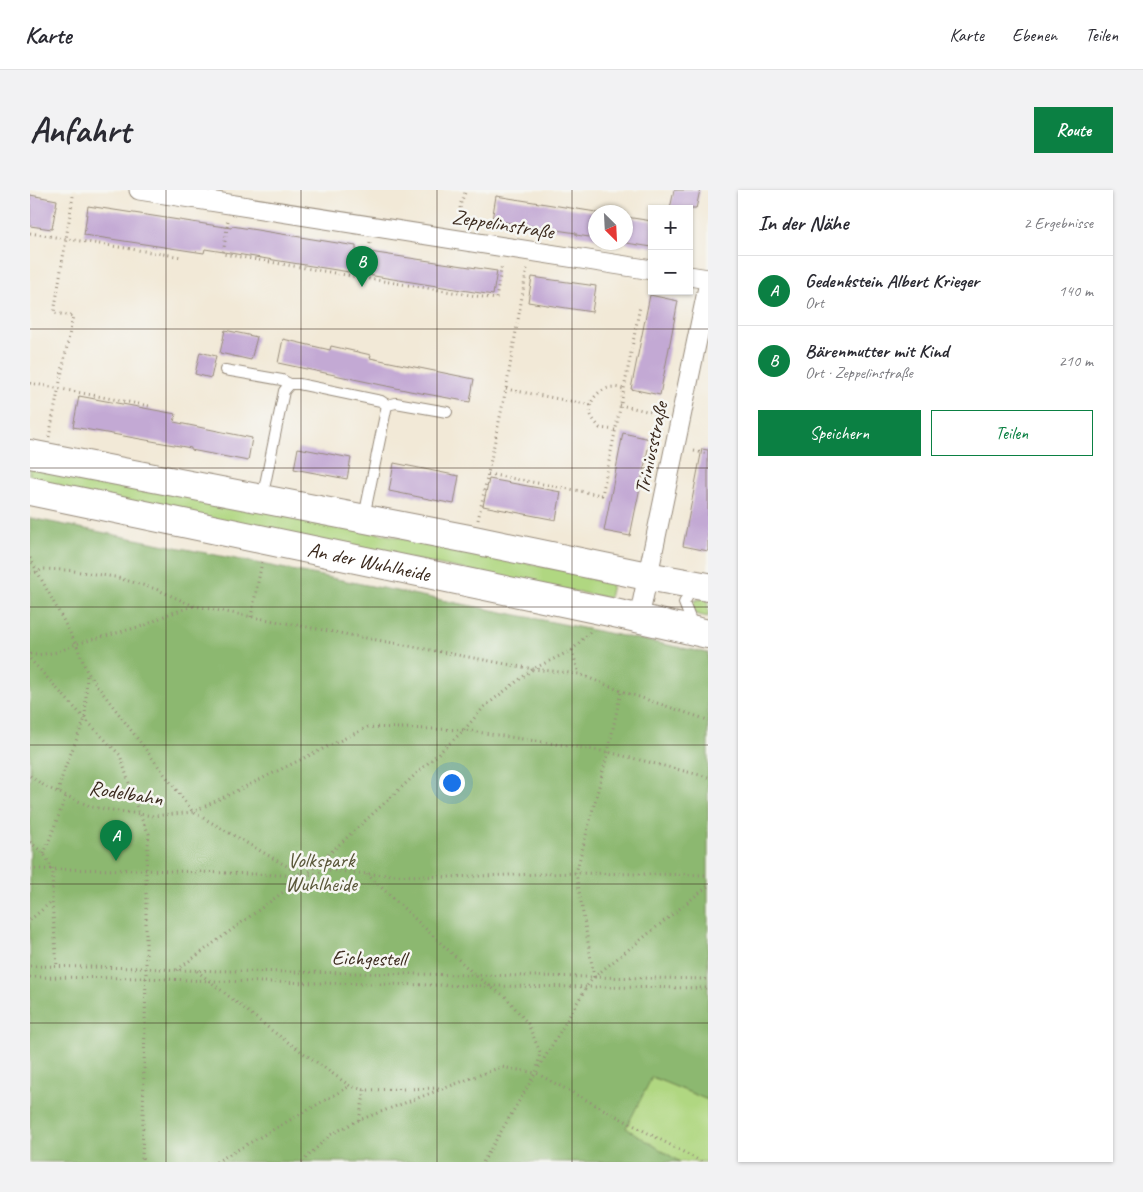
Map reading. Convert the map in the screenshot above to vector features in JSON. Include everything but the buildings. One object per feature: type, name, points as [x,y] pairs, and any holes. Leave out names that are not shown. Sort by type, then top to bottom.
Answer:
[{"type":"main road","name":"An der Wuhlheide","points":[[39,446],[262,500],[502,545],[708,588]]},
{"type":"main road","name":"An der Wuhlheide","points":[[30,491],[639,618],[702,633]]},
{"type":"street","name":"Zeppelinstraße","points":[[139,190],[648,269]]},
{"type":"street","points":[[693,277],[708,279]]},
{"type":"street","name":"Triniusstraße","points":[[639,618],[708,287]]},
{"type":"lane","points":[[224,370],[381,401],[387,405],[396,403],[447,412]]},
{"type":"lane","points":[[262,500],[284,391],[290,384]]},
{"type":"lane","name":"An der Wuhlheide","points":[[364,518],[387,405]]},
{"type":"lane","points":[[702,633],[684,604],[689,594],[708,588]]},
{"type":"path","points":[[461,223],[460,205],[466,190]]},
{"type":"path","points":[[39,446],[58,388],[73,316],[54,313],[73,196]]},
{"type":"path","points":[[229,220],[223,254],[364,278],[496,299],[502,264]]},
{"type":"path","points":[[30,233],[182,257]]},
{"type":"path","points":[[364,278],[370,243]]},
{"type":"path","points":[[478,521],[506,389],[527,268]]},
{"type":"path","points":[[488,474],[602,495],[640,306]]},
{"type":"path","points":[[30,383],[149,406]]},
{"type":"path","points":[[615,430],[600,428],[590,414],[591,405],[594,396],[602,390],[610,387],[624,389]]},
{"type":"path","points":[[506,389],[591,405]]},
{"type":"path","points":[[620,405],[660,414]]},
{"type":"path","points":[[694,451],[708,454]]},
{"type":"path","points":[[30,558],[76,644],[86,672],[193,812],[304,876]]},
{"type":"path","points":[[251,616],[262,562]]},
{"type":"path","points":[[30,573],[43,569],[67,570],[115,578],[156,588],[194,606],[534,669],[579,674],[621,691],[708,720]]},
{"type":"path","points":[[30,654],[58,652],[76,644],[146,625],[166,615],[194,606]]},
{"type":"path","points":[[176,970],[304,876],[464,730],[484,707],[534,669],[572,650],[594,628]]},
{"type":"path","points":[[572,650],[579,674]]},
{"type":"path","points":[[30,659],[120,755],[139,814],[149,834],[146,870],[142,1162]]},
{"type":"path","points":[[58,792],[64,770],[85,719],[86,672]]},
{"type":"path","points":[[594,977],[576,873],[608,752],[621,691]]},
{"type":"path","points":[[193,812],[368,726],[464,730],[608,752],[708,777]]},
{"type":"path","name":"Rodelbahn","points":[[30,776],[46,787],[92,807],[153,816],[193,812]]},
{"type":"path","points":[[44,854],[66,796]]},
{"type":"path","points":[[30,842],[44,854],[53,870],[52,902],[57,966]]},
{"type":"path","points":[[30,869],[146,870],[304,876],[328,870],[367,874],[446,876],[576,873],[708,875]]},
{"type":"path","points":[[367,874],[475,975],[506,997],[528,1024],[540,1052],[536,1073]]},
{"type":"path","points":[[483,1162],[594,977],[708,886]]},
{"type":"path","points":[[30,920],[52,902]]},
{"type":"path","name":"Eichgestell","points":[[30,966],[708,979]]},
{"type":"path","points":[[196,970],[271,1030],[350,1086],[365,1090],[443,1088]]},
{"type":"path","points":[[30,977],[489,986],[708,988]]},
{"type":"path","points":[[302,1162],[330,1136],[359,1120],[501,1067],[536,1073],[702,1162]]},
{"type":"path","points":[[216,1162],[350,1086]]},
{"type":"path","points":[[359,1120],[365,1090]]},
{"type":"green space","points":[[30,464],[613,580],[609,598],[577,592],[30,483]]},
{"type":"green space","name":"Volkspark Wuhlheide","points":[[30,518],[708,653],[708,1100],[652,1077],[626,1128],[680,1162],[30,1162]]},
{"type":"green space","points":[[708,598],[708,617],[695,614],[692,604],[696,600]]},
{"type":"green space","points":[[652,1077],[708,1100],[708,1162],[680,1162],[625,1128]]},
{"type":"place","name":"Bärenmutter mit Kind","points":[[362,287]]},
{"type":"place","name":"Gedenkstein Albert Krieger","points":[[116,861]]}]
